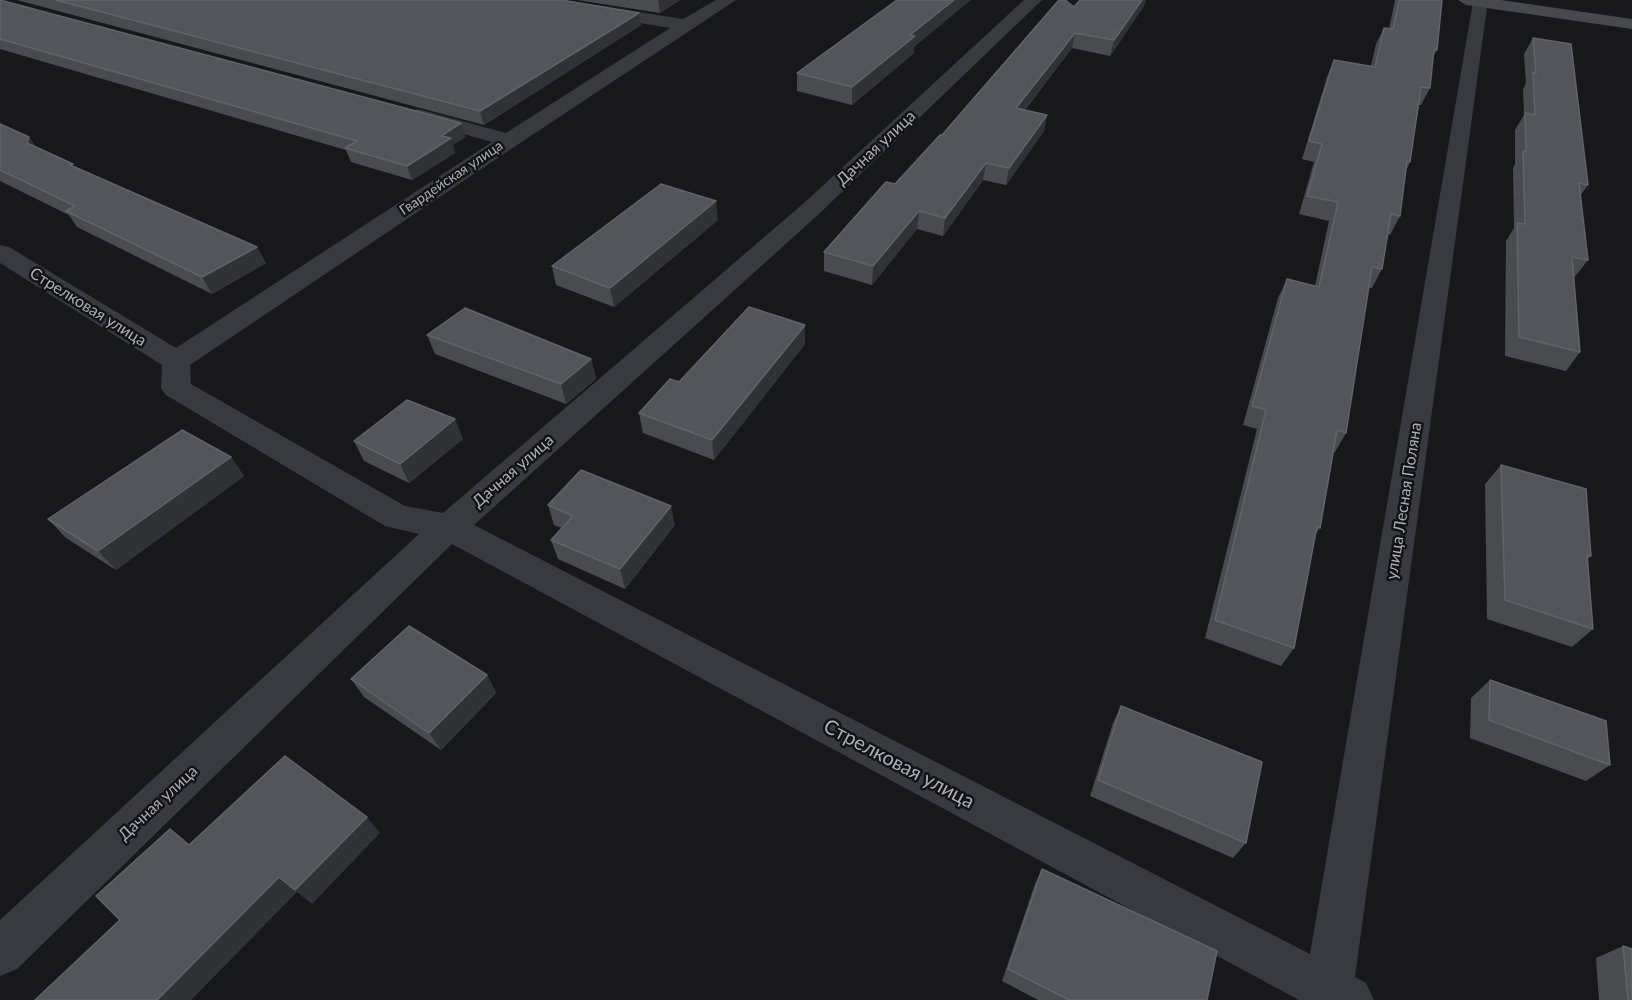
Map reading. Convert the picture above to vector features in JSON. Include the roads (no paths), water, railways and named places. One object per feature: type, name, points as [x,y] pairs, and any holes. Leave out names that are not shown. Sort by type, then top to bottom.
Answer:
[{"type":"street","points":[[532,0],[686,25]]},
{"type":"street","name":"Гвардейская улица","points":[[177,361],[509,140],[728,0]]},
{"type":"street","name":"Дачная улица","points":[[0,952],[449,527],[812,208],[1034,0]]},
{"type":"street","points":[[1474,1],[1632,24]]},
{"type":"street","name":"улица Лесная Поляна","points":[[1335,997],[1474,1]]},
{"type":"street","points":[[405,112],[509,140]]},
{"type":"street","name":"Стрелковая улица","points":[[0,252],[177,361],[176,388],[397,517],[449,527],[1335,997]]}]
